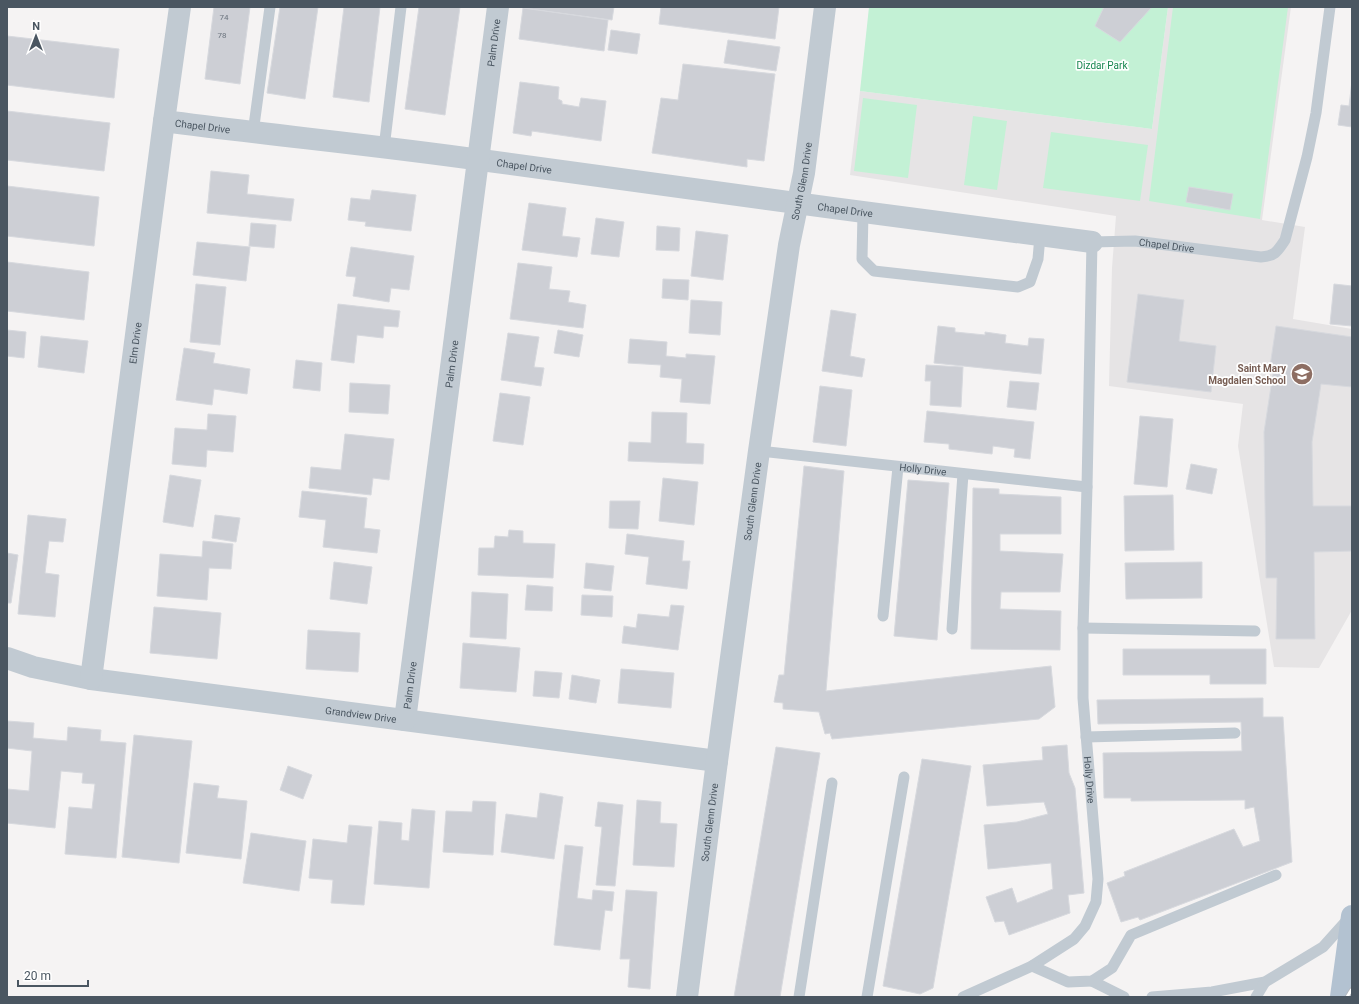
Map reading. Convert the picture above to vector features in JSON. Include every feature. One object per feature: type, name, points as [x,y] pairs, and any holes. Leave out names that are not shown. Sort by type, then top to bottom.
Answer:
[{"type":"main road","points":[[1341,997],[1352,915]]},
{"type":"street","name":"Elm Drive","points":[[91,679],[180,7]]},
{"type":"street","name":"Palm Drive","points":[[405,720],[498,7]]},
{"type":"street","name":"South Glenn Drive","points":[[687,997],[759,451],[789,245],[804,173],[825,7]]},
{"type":"street","name":"Chapel Drive","points":[[164,121],[479,159],[863,213],[1092,242]]},
{"type":"street","name":"Grandview Drive","points":[[7,658],[33,667],[91,679],[717,761]]},
{"type":"lane","points":[[254,133],[270,7]]},
{"type":"lane","points":[[384,148],[401,7]]},
{"type":"lane","name":"Chapel Drive","points":[[1092,242],[1135,241],[1261,257],[1270,256],[1277,252],[1285,240],[1307,157],[1316,113],[1330,7]]},
{"type":"lane","points":[[863,213],[862,259],[874,271],[1018,287],[1030,282],[1038,259],[1040,236]]},
{"type":"lane","name":"Holly Drive","points":[[963,997],[1032,966],[1074,939],[1085,926],[1096,902],[1098,879],[1084,698],[1084,628],[1092,242]]},
{"type":"lane","name":"Holly Drive","points":[[759,451],[1087,487]]},
{"type":"lane","points":[[883,616],[898,467]]},
{"type":"lane","points":[[952,629],[963,474]]},
{"type":"lane","points":[[1084,628],[1255,631]]},
{"type":"lane","points":[[1086,737],[1235,734]]},
{"type":"lane","points":[[867,997],[904,777]]},
{"type":"lane","points":[[799,997],[832,783]]},
{"type":"lane","points":[[1092,981],[1112,968],[1131,935],[1276,875]]},
{"type":"lane","points":[[1152,997],[1212,992],[1265,982],[1323,947],[1352,915]]},
{"type":"lane","points":[[1032,966],[1068,982],[1092,981],[1124,997]]},
{"type":"lane","points":[[1256,997],[1265,982]]},
{"type":"shaded area","points":[[1168,7],[1291,7],[1262,220],[1305,227],[1293,319],[1352,329],[1352,610],[1319,668],[1274,667],[1238,446],[1243,404],[1109,386],[1112,268],[1116,216],[850,175],[860,91],[1152,129]]},
{"type":"green space","name":"Dizdar Park","points":[[869,7],[1168,7],[1152,129],[860,91]]},
{"type":"green space","points":[[1173,7],[1288,7],[1260,219],[1149,201]]},
{"type":"green space","points":[[863,98],[917,105],[908,178],[854,171]]},
{"type":"green space","points":[[973,116],[1007,121],[997,190],[964,185]]},
{"type":"green space","points":[[1051,132],[1148,145],[1140,201],[1043,188]]},
{"type":"building","points":[[214,7],[250,7],[240,84],[205,79]]},
{"type":"building","points":[[280,7],[318,7],[305,99],[267,93]]},
{"type":"building","points":[[344,7],[380,7],[369,102],[333,97]]},
{"type":"building","points":[[419,7],[460,7],[445,115],[405,109]]},
{"type":"building","points":[[614,7],[612,20],[523,8]]},
{"type":"building","points":[[661,7],[779,7],[775,39],[659,24]]},
{"type":"building","points":[[1104,7],[1151,8],[1120,42],[1095,26]]},
{"type":"building","points":[[523,8],[608,20],[604,51],[519,39]]},
{"type":"building","points":[[611,30],[640,34],[637,54],[608,50]]},
{"type":"building","points":[[7,36],[119,49],[114,98],[7,85]]},
{"type":"building","points":[[728,40],[780,47],[776,71],[724,63]]},
{"type":"building","points":[[683,64],[775,74],[764,161],[747,159],[747,167],[652,153],[661,98],[678,100]]},
{"type":"building","points":[[1352,81],[1352,127],[1338,125],[1341,105],[1349,106]]},
{"type":"building","points":[[520,82],[559,87],[558,99],[562,101],[562,104],[579,107],[581,98],[606,101],[601,141],[532,131],[531,136],[513,133]]},
{"type":"building","points":[[7,111],[110,123],[104,171],[7,160]]},
{"type":"building","points":[[211,171],[249,175],[247,194],[294,199],[291,221],[207,213]]},
{"type":"building","points":[[7,186],[99,197],[94,246],[7,236]]},
{"type":"building","points":[[1189,187],[1233,194],[1230,210],[1186,202]]},
{"type":"building","points":[[372,190],[416,195],[411,231],[365,226],[366,222],[348,220],[351,198],[370,200]]},
{"type":"building","points":[[529,203],[566,208],[562,236],[580,238],[577,257],[522,250]]},
{"type":"building","points":[[596,218],[624,222],[619,257],[591,254]]},
{"type":"building","points":[[251,223],[276,225],[274,248],[249,246]]},
{"type":"building","points":[[657,226],[680,228],[679,251],[656,250]]},
{"type":"building","points":[[696,231],[728,235],[723,280],[691,276]]},
{"type":"building","points":[[197,242],[250,247],[246,281],[193,275]]},
{"type":"building","points":[[351,247],[414,256],[409,290],[391,288],[389,302],[353,296],[356,277],[346,276]]},
{"type":"building","points":[[7,262],[89,272],[84,320],[7,311]]},
{"type":"building","points":[[518,263],[552,267],[549,289],[570,291],[568,302],[586,305],[583,328],[510,319]]},
{"type":"building","points":[[663,279],[689,280],[688,300],[662,298]]},
{"type":"building","points":[[196,284],[226,287],[220,345],[190,342]]},
{"type":"building","points":[[1334,284],[1352,286],[1352,326],[1330,324]]},
{"type":"building","points":[[1138,294],[1184,300],[1179,341],[1216,346],[1211,392],[1127,382]]},
{"type":"building","points":[[691,300],[722,302],[720,335],[689,333]]},
{"type":"building","points":[[338,304],[400,311],[398,327],[384,326],[383,338],[357,335],[354,363],[331,360]]},
{"type":"building","points":[[831,310],[856,314],[850,356],[865,359],[862,377],[822,371]]},
{"type":"building","points":[[938,326],[955,328],[955,332],[985,335],[985,332],[1006,335],[1005,343],[1028,346],[1029,338],[1044,339],[1041,374],[934,363]]},
{"type":"building","points":[[1276,326],[1352,337],[1352,387],[1321,384],[1312,442],[1313,506],[1352,506],[1352,551],[1314,552],[1315,639],[1276,639],[1277,578],[1266,578],[1264,432],[1274,367],[1270,366]]},
{"type":"building","points":[[7,330],[26,332],[24,358],[7,356]]},
{"type":"building","points":[[558,330],[583,335],[579,357],[554,353]]},
{"type":"building","points":[[508,333],[539,337],[534,367],[544,368],[541,386],[501,380]]},
{"type":"building","points":[[41,336],[88,341],[84,373],[38,367]]},
{"type":"building","points":[[630,339],[667,342],[666,356],[686,358],[686,354],[715,356],[710,404],[680,402],[682,379],[660,377],[661,365],[628,363]]},
{"type":"building","points":[[184,348],[215,353],[213,363],[250,369],[247,394],[214,389],[212,405],[176,400]]},
{"type":"building","points":[[296,360],[322,363],[320,391],[293,388]]},
{"type":"building","points":[[926,365],[963,367],[961,407],[930,405],[931,381],[925,381]]},
{"type":"building","points":[[1010,381],[1039,383],[1036,410],[1007,407]]},
{"type":"building","points":[[350,383],[390,385],[388,414],[349,412]]},
{"type":"building","points":[[820,386],[852,390],[846,446],[813,442]]},
{"type":"building","points":[[500,393],[530,397],[523,445],[493,441]]},
{"type":"building","points":[[927,411],[1034,422],[1030,459],[1014,457],[1015,449],[993,446],[992,454],[949,449],[949,444],[924,442]]},
{"type":"building","points":[[652,412],[687,413],[686,443],[704,444],[703,464],[628,461],[629,442],[651,443]]},
{"type":"building","points":[[208,414],[236,416],[233,452],[207,450],[206,467],[172,464],[175,428],[207,430]]},
{"type":"building","points":[[1140,416],[1173,419],[1167,487],[1134,484]]},
{"type":"building","points":[[345,434],[394,439],[389,480],[373,478],[371,495],[309,488],[311,467],[341,470]]},
{"type":"building","points":[[1191,464],[1217,469],[1212,494],[1186,489]]},
{"type":"building","points":[[804,466],[844,471],[826,691],[1051,666],[1055,707],[1039,719],[832,739],[830,733],[825,734],[819,712],[783,709],[783,703],[774,702],[779,675],[784,675]]},
{"type":"building","points":[[170,475],[201,480],[193,527],[163,522]]},
{"type":"building","points":[[663,478],[698,482],[694,525],[659,521]]},
{"type":"building","points":[[908,480],[949,483],[937,640],[894,636]]},
{"type":"building","points":[[973,488],[999,489],[999,494],[1061,497],[1061,534],[1000,534],[1000,551],[1063,554],[1060,592],[1001,592],[1000,609],[1061,611],[1060,650],[971,649]]},
{"type":"building","points":[[302,491],[367,498],[364,528],[380,530],[377,553],[323,547],[326,520],[299,517]]},
{"type":"building","points":[[1173,495],[1174,550],[1125,551],[1124,496]]},
{"type":"building","points":[[610,501],[640,501],[638,529],[609,528]]},
{"type":"building","points":[[28,515],[66,519],[63,542],[49,541],[45,573],[59,575],[55,617],[18,614]]},
{"type":"building","points":[[215,515],[240,518],[236,542],[212,538]]},
{"type":"building","points":[[509,530],[523,531],[523,543],[555,544],[553,578],[478,575],[479,548],[494,548],[495,536],[508,537]]},
{"type":"building","points":[[627,534],[684,541],[682,561],[690,561],[687,589],[646,584],[649,557],[625,554]]},
{"type":"building","points":[[203,541],[233,544],[231,569],[209,568],[207,600],[157,596],[160,554],[202,557]]},
{"type":"building","points":[[7,553],[18,555],[11,603],[7,603]]},
{"type":"building","points":[[334,562],[372,567],[367,604],[330,599]]},
{"type":"building","points":[[1202,562],[1202,598],[1126,599],[1125,563]]},
{"type":"building","points":[[586,563],[614,566],[611,591],[584,588]]},
{"type":"building","points":[[527,585],[553,587],[552,611],[525,610]]},
{"type":"building","points":[[472,592],[508,594],[506,639],[470,637]]},
{"type":"building","points":[[582,595],[613,596],[612,617],[581,615]]},
{"type":"building","points":[[671,605],[684,606],[678,650],[622,643],[624,626],[636,628],[638,614],[669,617]]},
{"type":"building","points":[[154,607],[221,613],[217,659],[150,653]]},
{"type":"building","points":[[308,630],[360,633],[358,672],[306,669]]},
{"type":"building","points":[[463,643],[520,648],[516,692],[460,688]]},
{"type":"building","points":[[1123,649],[1266,649],[1266,684],[1210,684],[1210,675],[1123,675]]},
{"type":"building","points":[[621,669],[674,673],[671,708],[618,703]]},
{"type":"building","points":[[535,671],[562,673],[559,698],[533,696]]},
{"type":"building","points":[[572,675],[600,680],[596,703],[569,699]]},
{"type":"building","points":[[1263,698],[1263,717],[1283,717],[1292,862],[1140,920],[1138,917],[1121,922],[1107,883],[1125,876],[1124,872],[1234,829],[1243,847],[1260,841],[1254,807],[1245,809],[1245,800],[1131,801],[1131,798],[1104,798],[1103,753],[1242,751],[1241,722],[1098,724],[1097,700]]},
{"type":"building","points":[[7,721],[34,723],[33,738],[67,741],[68,727],[101,730],[100,741],[126,743],[116,858],[65,854],[69,807],[92,809],[95,784],[82,783],[83,773],[61,771],[55,828],[7,823],[7,789],[29,791],[32,751],[7,748]]},
{"type":"building","points":[[134,735],[192,741],[179,863],[122,857]]},
{"type":"building","points":[[1067,745],[1069,773],[1075,788],[1084,893],[1068,895],[1070,913],[1009,935],[1004,921],[995,922],[986,897],[1012,888],[1017,903],[1053,889],[1051,863],[988,869],[984,825],[1017,822],[1048,814],[1044,802],[987,806],[983,765],[1043,760],[1042,747]]},
{"type":"building","points":[[776,747],[820,753],[780,997],[734,997]]},
{"type":"building","points":[[922,759],[971,766],[933,988],[920,994],[883,986]]},
{"type":"building","points":[[288,766],[312,775],[303,799],[280,790]]},
{"type":"building","points":[[194,783],[219,786],[217,798],[247,801],[241,859],[186,853]]},
{"type":"building","points":[[540,793],[563,797],[554,859],[501,852],[506,814],[537,818]]},
{"type":"building","points":[[637,800],[661,802],[660,823],[677,824],[674,867],[633,865]]},
{"type":"building","points":[[473,801],[496,802],[493,855],[443,852],[446,811],[472,812]]},
{"type":"building","points":[[598,802],[623,805],[615,886],[596,885],[602,827],[595,826]]},
{"type":"building","points":[[412,809],[435,811],[429,888],[374,884],[379,821],[402,823],[401,840],[409,841]]},
{"type":"building","points":[[349,825],[372,827],[364,905],[331,903],[333,880],[309,878],[313,839],[347,843]]},
{"type":"building","points":[[251,833],[306,841],[299,891],[243,883]]},
{"type":"building","points":[[565,845],[583,847],[577,898],[592,900],[593,890],[614,892],[612,911],[605,910],[600,950],[554,945]]},
{"type":"building","points":[[626,890],[657,892],[650,989],[628,987],[630,959],[620,959]]},
{"type":"railway","points":[[1347,997],[1352,989]]},
{"type":"place","name":"Saint Mary Magdalen School","points":[[1302,374]]}]
